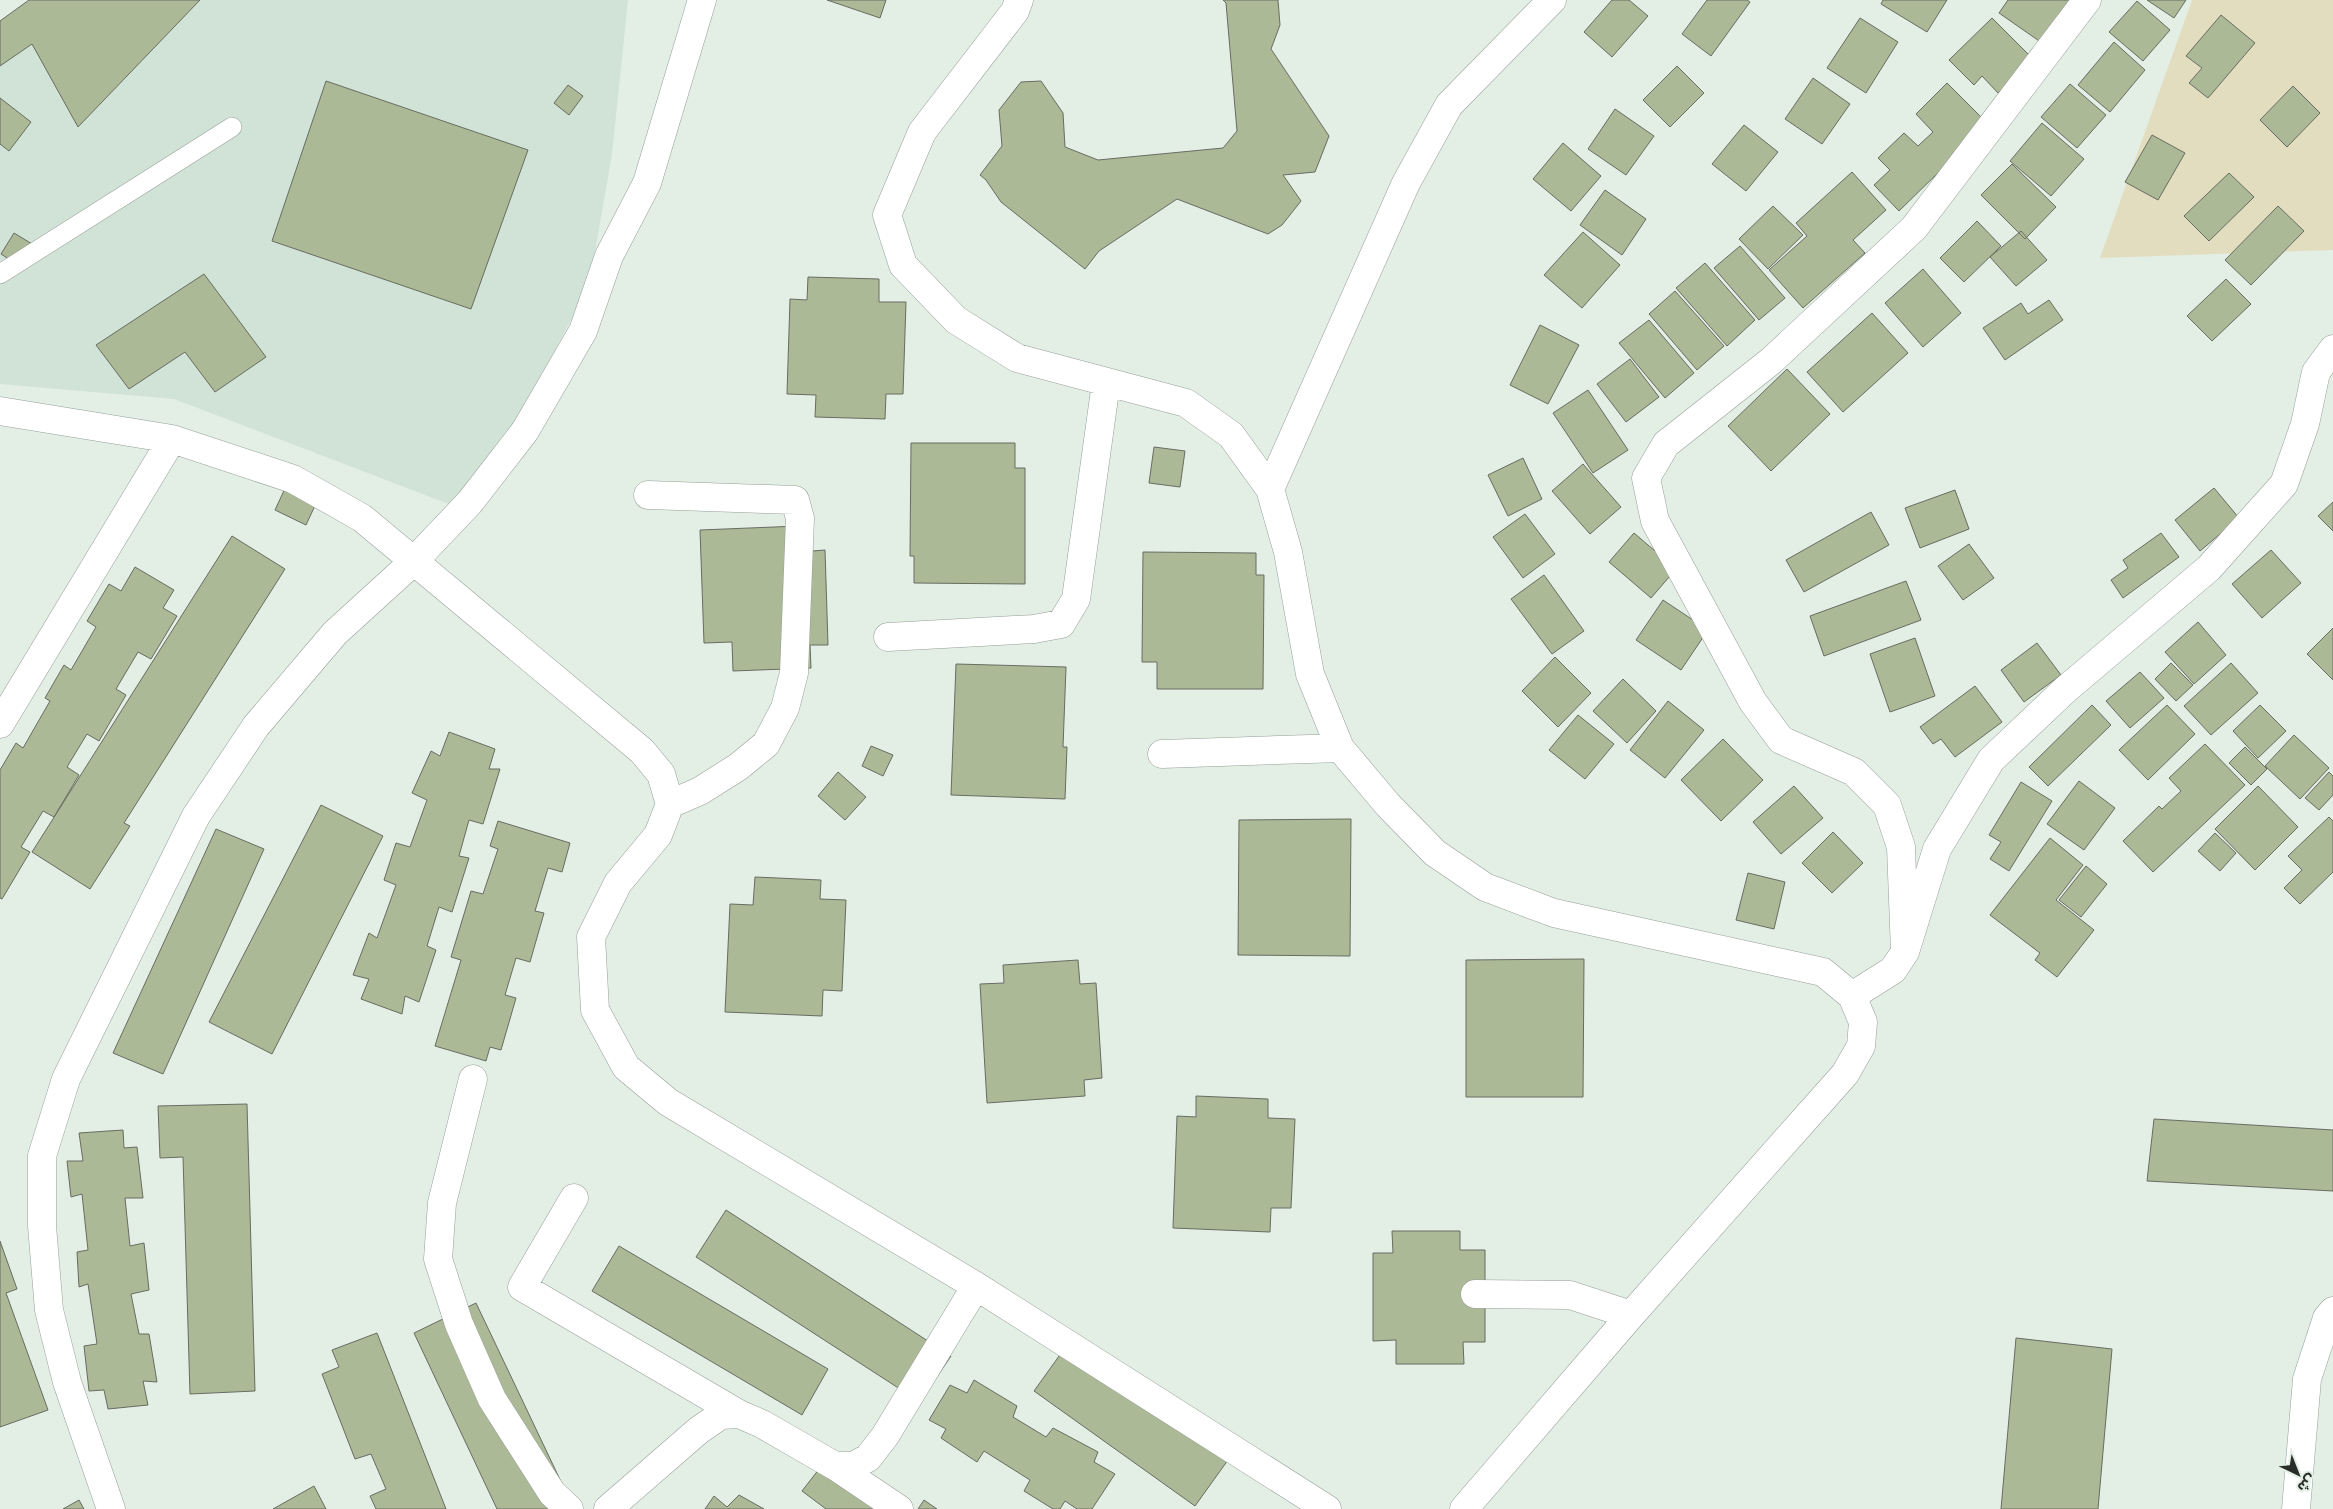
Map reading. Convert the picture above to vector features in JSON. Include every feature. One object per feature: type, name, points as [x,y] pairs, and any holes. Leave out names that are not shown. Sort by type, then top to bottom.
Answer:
[{"type":"street","points":[[112,1509],[67,1382],[49,1310],[42,1226],[42,1156],[66,1079],[196,816],[262,718],[335,634],[413,562],[470,502],[525,431],[583,332],[609,256],[647,183],[702,0]]},
{"type":"street","points":[[1019,0],[1014,11],[922,132],[887,215],[904,265],[956,320],[1018,358],[1106,383],[1186,402],[1231,435],[1270,489],[1288,552],[1310,674],[1340,748],[1388,805],[1435,854],[1485,887],[1554,913],[1822,972],[1852,996],[1863,1022],[1861,1046],[1845,1074],[1631,1315],[1464,1509]]},
{"type":"street","points":[[1270,489],[1406,183],[1449,105],[1552,0]]},
{"type":"street","points":[[1905,952],[1901,847],[1886,805],[1854,772],[1781,740],[1752,702],[1655,521],[1646,478],[1666,444],[1771,361],[1914,228],[2088,0]]},
{"type":"street","points":[[1852,996],[1893,970],[1905,952],[1937,849],[1991,760],[2065,690],[2209,568],[2284,484],[2304,424],[2316,372],[2333,349]]},
{"type":"street","points":[[888,637],[1034,630],[1061,624],[1076,600],[1106,383]]},
{"type":"street","points":[[0,411],[172,439],[293,479],[362,518],[642,751],[662,774],[670,804],[658,835],[618,883],[591,937],[595,1010],[626,1067],[668,1102],[976,1286],[1328,1509]]},
{"type":"street","points":[[0,724],[172,439]]},
{"type":"street","points":[[648,494],[795,500],[800,518],[794,673],[785,708],[766,744],[738,767],[708,786],[670,804]]},
{"type":"street","points":[[1162,754],[1340,748]]},
{"type":"street","points":[[473,1079],[442,1204],[438,1259],[459,1324],[492,1399],[552,1493],[569,1509]]},
{"type":"street","points":[[574,1198],[522,1287],[739,1414],[762,1424],[835,1466],[899,1509]]},
{"type":"street","points":[[835,1466],[853,1466],[868,1458],[885,1436],[976,1286]]},
{"type":"street","points":[[1475,1294],[1570,1295],[1631,1315]]},
{"type":"street","points":[[2296,1509],[2307,1379],[2327,1318],[2333,1311]]},
{"type":"street","points":[[608,1509],[699,1430],[721,1415],[739,1414]]},
{"type":"lane","points":[[0,274],[232,127]]},
{"type":"shaded area","points":[[29,0],[628,0],[612,154],[589,286],[521,414],[454,506],[174,399],[0,384],[0,21]]},
{"type":"shaded area","points":[[2192,0],[2333,0],[2333,250],[2100,258]]},
{"type":"building","points":[[29,0],[200,0],[78,127],[32,44],[0,66],[0,21]]},
{"type":"building","points":[[827,0],[886,0],[880,18]]},
{"type":"building","points":[[1223,0],[1278,0],[1280,25],[1271,49],[1329,136],[1315,172],[1283,175],[1301,201],[1282,225],[1268,234],[1177,199],[1099,251],[1085,269],[1001,202],[986,180],[980,175],[1002,146],[999,110],[1021,82],[1041,81],[1063,113],[1065,147],[1098,160],[1223,148],[1237,131],[1226,3]]},
{"type":"building","points":[[1612,0],[1629,0],[1648,16],[1612,57],[1584,32]]},
{"type":"building","points":[[1707,0],[1747,0],[1750,2],[1711,56],[1682,34]]},
{"type":"building","points":[[1883,0],[1947,0],[1927,32],[1881,4]]},
{"type":"building","points":[[2008,0],[2073,0],[2042,43],[1999,13]]},
{"type":"building","points":[[2147,0],[2186,0],[2174,18]]},
{"type":"building","points":[[2137,1],[2170,30],[2143,61],[2109,32]]},
{"type":"building","points":[[2221,15],[2255,43],[2208,98],[2189,83],[2202,68],[2186,56]]},
{"type":"building","points":[[1860,18],[1898,42],[1866,93],[1827,68]]},
{"type":"building","points":[[1992,18],[2033,59],[1998,93],[1982,76],[1974,85],[1949,60]]},
{"type":"building","points":[[2114,42],[2145,70],[2110,112],[2078,85]]},
{"type":"building","points":[[1677,66],[1704,93],[1670,127],[1643,100]]},
{"type":"building","points":[[1813,78],[1850,104],[1822,144],[1785,119]]},
{"type":"building","points":[[326,81],[528,150],[471,309],[272,241]]},
{"type":"building","points":[[1947,83],[1988,124],[1899,211],[1874,185],[1890,170],[1878,158],[1904,133],[1918,146],[1933,132],[1916,114]]},
{"type":"building","points":[[2070,84],[2106,115],[2077,148],[2041,117]]},
{"type":"building","points":[[568,85],[583,96],[569,115],[554,103]]},
{"type":"building","points":[[2293,86],[2320,113],[2287,147],[2260,120]]},
{"type":"building","points":[[0,98],[31,122],[9,151],[0,144]]},
{"type":"building","points":[[1615,109],[1654,136],[1626,175],[1588,149]]},
{"type":"building","points":[[2042,123],[2084,159],[2051,196],[2010,161]]},
{"type":"building","points":[[1744,125],[1778,152],[1746,191],[1712,164]]},
{"type":"building","points":[[2152,135],[2185,153],[2158,200],[2125,182]]},
{"type":"building","points":[[1563,143],[1601,176],[1571,211],[1533,179]]},
{"type":"building","points":[[2012,164],[2056,207],[2025,239],[1981,195]]},
{"type":"building","points":[[1852,172],[1886,210],[1853,240],[1865,253],[1803,308],[1769,270],[1807,236],[1796,223]]},
{"type":"building","points":[[2229,173],[2254,197],[2209,241],[2184,216]]},
{"type":"building","points":[[1605,190],[1646,219],[1622,255],[1580,225]]},
{"type":"building","points":[[1773,206],[1803,235],[1768,269],[1739,239]]},
{"type":"building","points":[[2278,206],[2304,231],[2251,285],[2225,260]]},
{"type":"building","points":[[1977,221],[2001,246],[1964,282],[1940,258]]},
{"type":"building","points":[[2021,231],[2047,260],[2016,286],[1990,257]]},
{"type":"building","points":[[1583,232],[1620,265],[1582,308],[1544,275]]},
{"type":"building","points":[[14,233],[37,247],[24,269],[1,254]]},
{"type":"building","points":[[1740,246],[1785,298],[1759,320],[1714,268]]},
{"type":"building","points":[[1705,263],[1755,320],[1727,346],[1676,288]]},
{"type":"building","points":[[1923,269],[1961,313],[1923,347],[1885,303]]},
{"type":"building","points":[[204,274],[266,357],[215,392],[185,352],[129,389],[96,345]]},
{"type":"building","points":[[808,277],[879,279],[879,302],[906,302],[903,394],[886,394],[885,419],[815,417],[816,395],[787,394],[790,299],[807,300]]},
{"type":"building","points":[[2226,279],[2251,304],[2212,341],[2187,316]]},
{"type":"building","points":[[1675,291],[1724,346],[1697,370],[1649,314]]},
{"type":"building","points":[[2049,300],[2063,320],[2005,360],[1983,328],[2021,303],[2028,314]]},
{"type":"building","points":[[1872,313],[1908,353],[1843,412],[1807,372]]},
{"type":"building","points":[[1649,320],[1694,373],[1665,398],[1619,343]]},
{"type":"building","points":[[1540,325],[1579,345],[1548,404],[1510,385]]},
{"type":"building","points":[[1630,359],[1659,397],[1626,422],[1597,384]]},
{"type":"building","points":[[1787,369],[1830,414],[1771,471],[1728,426]]},
{"type":"building","points":[[1588,390],[1628,450],[1593,473],[1553,413]]},
{"type":"building","points":[[911,443],[1015,443],[1015,468],[1025,468],[1025,584],[914,583],[914,556],[910,556]]},
{"type":"building","points":[[1154,447],[1185,451],[1180,487],[1149,483]]},
{"type":"building","points":[[1523,458],[1542,499],[1508,516],[1488,475]]},
{"type":"building","points":[[1583,464],[1621,507],[1590,534],[1552,491]]},
{"type":"building","points":[[288,482],[319,497],[306,525],[275,510]]},
{"type":"building","points":[[2214,488],[2239,518],[2200,551],[2175,520]]},
{"type":"building","points":[[1955,490],[1969,529],[1920,548],[1905,508]]},
{"type":"building","points":[[2333,502],[2333,531],[2318,516]]},
{"type":"building","points":[[1871,512],[1889,545],[1804,592],[1786,560]]},
{"type":"building","points":[[1525,514],[1555,554],[1523,578],[1493,537]]},
{"type":"building","points":[[799,526],[800,552],[825,550],[828,645],[810,645],[811,668],[733,671],[732,642],[704,643],[700,530]]},
{"type":"building","points":[[1634,533],[1676,569],[1651,598],[1609,562]]},
{"type":"building","points":[[2161,533],[2179,557],[2123,598],[2111,580],[2128,568],[2123,560]]},
{"type":"building","points":[[232,536],[285,569],[124,823],[130,826],[90,889],[32,852]]},
{"type":"building","points":[[1969,544],[1994,578],[1963,600],[1938,566]]},
{"type":"building","points":[[2271,550],[2301,583],[2262,618],[2232,584]]},
{"type":"building","points":[[1143,552],[1256,553],[1256,575],[1264,575],[1263,689],[1157,689],[1157,662],[1142,662]]},
{"type":"building","points":[[135,567],[174,590],[163,608],[177,616],[151,659],[138,652],[116,689],[126,695],[99,741],[87,734],[67,767],[79,775],[54,817],[43,811],[21,847],[30,852],[2,899],[0,898],[0,770],[16,743],[23,748],[50,701],[45,698],[64,665],[71,670],[96,627],[87,621],[109,584],[121,591]]},
{"type":"building","points":[[1544,575],[1584,631],[1552,654],[1511,599]]},
{"type":"building","points":[[1906,581],[1921,620],[1824,656],[1810,616]]},
{"type":"building","points":[[1663,600],[1708,630],[1681,670],[1636,640]]},
{"type":"building","points":[[2198,622],[2226,655],[2194,684],[2165,652]]},
{"type":"building","points":[[2333,628],[2333,680],[2307,654]]},
{"type":"building","points":[[1915,638],[1935,696],[1890,712],[1870,654]]},
{"type":"building","points":[[2037,643],[2061,675],[2024,702],[2001,670]]},
{"type":"building","points":[[1555,657],[1591,693],[1558,727],[1522,691]]},
{"type":"building","points":[[2171,663],[2193,685],[2176,701],[2155,679]]},
{"type":"building","points":[[2231,663],[2258,693],[2211,735],[2184,706]]},
{"type":"building","points":[[956,664],[1066,667],[1063,747],[1067,747],[1065,799],[951,795]]},
{"type":"building","points":[[2140,672],[2164,698],[2130,728],[2106,701]]},
{"type":"building","points":[[1623,679],[1656,711],[1627,743],[1593,711]]},
{"type":"building","points":[[1975,686],[2002,722],[1955,757],[1941,739],[1933,744],[1920,727]]},
{"type":"building","points":[[1668,701],[1704,730],[1665,778],[1630,750]]},
{"type":"building","points":[[2092,705],[2111,725],[2048,786],[2029,767]]},
{"type":"building","points":[[2167,705],[2195,734],[2148,780],[2119,750]]},
{"type":"building","points":[[2260,705],[2286,731],[2258,758],[2233,731]]},
{"type":"building","points":[[1578,715],[1614,744],[1585,779],[1549,750]]},
{"type":"building","points":[[449,732],[495,749],[489,769],[500,769],[483,824],[469,820],[459,856],[469,858],[452,912],[439,907],[427,946],[436,950],[419,1002],[405,996],[402,1014],[361,999],[369,979],[353,975],[369,933],[377,938],[396,885],[384,880],[396,843],[410,847],[427,800],[412,793],[431,751],[440,756]]},
{"type":"building","points":[[2294,735],[2329,768],[2300,799],[2265,766]]},
{"type":"building","points":[[1723,739],[1763,780],[1721,821],[1681,780]]},
{"type":"building","points":[[2205,744],[2245,785],[2153,872],[2123,841],[2159,806],[2162,809],[2181,791],[2169,778]]},
{"type":"building","points":[[871,746],[893,755],[883,776],[862,766]]},
{"type":"building","points":[[2245,747],[2267,769],[2251,785],[2229,763]]},
{"type":"building","points":[[838,772],[866,797],[845,820],[818,796]]},
{"type":"building","points":[[2329,772],[2333,776],[2333,795],[2319,810],[2305,798]]},
{"type":"building","points":[[2079,781],[2115,808],[2084,850],[2047,824]]},
{"type":"building","points":[[2021,782],[2052,801],[2009,871],[1990,859],[2001,842],[1989,835]]},
{"type":"building","points":[[1794,786],[1823,818],[1781,854],[1753,822]]},
{"type":"building","points":[[2258,786],[2298,827],[2255,870],[2215,829]]},
{"type":"building","points":[[321,805],[383,836],[272,1054],[209,1022]]},
{"type":"building","points":[[2329,817],[2333,821],[2333,872],[2300,904],[2284,888],[2302,870],[2288,856]]},
{"type":"building","points":[[1351,819],[1350,956],[1238,955],[1239,820]]},
{"type":"building","points":[[498,821],[570,843],[562,872],[548,868],[535,911],[544,913],[530,962],[516,958],[505,995],[516,998],[501,1050],[490,1047],[486,1061],[435,1046],[461,960],[451,957],[471,891],[483,894],[498,849],[490,846]]},
{"type":"building","points":[[216,829],[264,849],[163,1074],[113,1053]]},
{"type":"building","points":[[1833,832],[1863,863],[1832,893],[1802,863]]},
{"type":"building","points":[[2215,833],[2236,853],[2220,871],[2198,851]]},
{"type":"building","points":[[2050,838],[2083,865],[2056,900],[2094,930],[2057,977],[2035,960],[2040,953],[1990,915]]},
{"type":"building","points":[[2086,866],[2107,884],[2081,917],[2059,900]]},
{"type":"building","points":[[1748,873],[1785,882],[1774,929],[1736,920]]},
{"type":"building","points":[[755,877],[821,880],[820,899],[846,900],[842,991],[823,990],[822,1016],[725,1012],[730,904],[753,905]]},
{"type":"building","points":[[1584,959],[1583,1097],[1466,1097],[1466,960]]},
{"type":"building","points":[[1078,960],[1080,984],[1096,983],[1102,1078],[1084,1080],[1085,1096],[987,1103],[980,984],[1004,983],[1003,965]]},
{"type":"building","points":[[1196,1096],[1268,1099],[1268,1118],[1295,1119],[1291,1208],[1271,1208],[1270,1232],[1173,1228],[1177,1116],[1196,1117]]},
{"type":"building","points":[[247,1104],[255,1391],[190,1394],[183,1157],[160,1158],[158,1106]]},
{"type":"building","points":[[2154,1119],[2333,1130],[2333,1191],[2147,1181]]},
{"type":"building","points":[[123,1130],[124,1148],[137,1147],[143,1198],[125,1198],[130,1246],[144,1243],[149,1290],[131,1294],[139,1334],[149,1334],[157,1382],[143,1381],[148,1405],[108,1409],[104,1390],[89,1391],[84,1346],[97,1344],[88,1284],[79,1287],[77,1252],[88,1250],[82,1194],[71,1197],[67,1161],[83,1161],[79,1133]]},
{"type":"building","points":[[726,1210],[951,1356],[920,1402],[696,1257]]},
{"type":"building","points":[[1392,1231],[1460,1231],[1460,1250],[1485,1250],[1485,1342],[1463,1342],[1464,1364],[1396,1364],[1396,1340],[1373,1341],[1373,1253],[1393,1253]]},
{"type":"building","points":[[0,1241],[17,1289],[6,1293],[48,1410],[0,1427]]},
{"type":"building","points":[[619,1246],[828,1369],[802,1415],[592,1291]]},
{"type":"building","points":[[476,1303],[574,1509],[497,1509],[414,1333]]},
{"type":"building","points":[[377,1333],[446,1509],[376,1509],[370,1496],[386,1489],[371,1454],[355,1459],[322,1374],[339,1367],[332,1350]]},
{"type":"building","points":[[2016,1338],[2112,1349],[2098,1509],[2001,1509]]},
{"type":"building","points":[[1067,1345],[1228,1460],[1195,1506],[1034,1391]]},
{"type":"building","points":[[974,1380],[1017,1406],[1013,1417],[1046,1437],[1053,1428],[1098,1452],[1094,1462],[1115,1474],[1092,1509],[1077,1509],[1065,1501],[1060,1509],[1053,1509],[1024,1491],[1030,1480],[984,1451],[977,1462],[941,1438],[946,1429],[929,1420],[950,1385],[967,1393]]},
{"type":"building","points":[[830,1455],[903,1509],[826,1509],[802,1491]]},
{"type":"building","points":[[314,1486],[326,1509],[273,1509]]},
{"type":"building","points":[[739,1495],[764,1509],[705,1509],[714,1496],[727,1507]]},
{"type":"building","points":[[79,1500],[84,1509],[63,1509]]},
{"type":"building","points":[[924,1500],[937,1509],[918,1509]]}]
